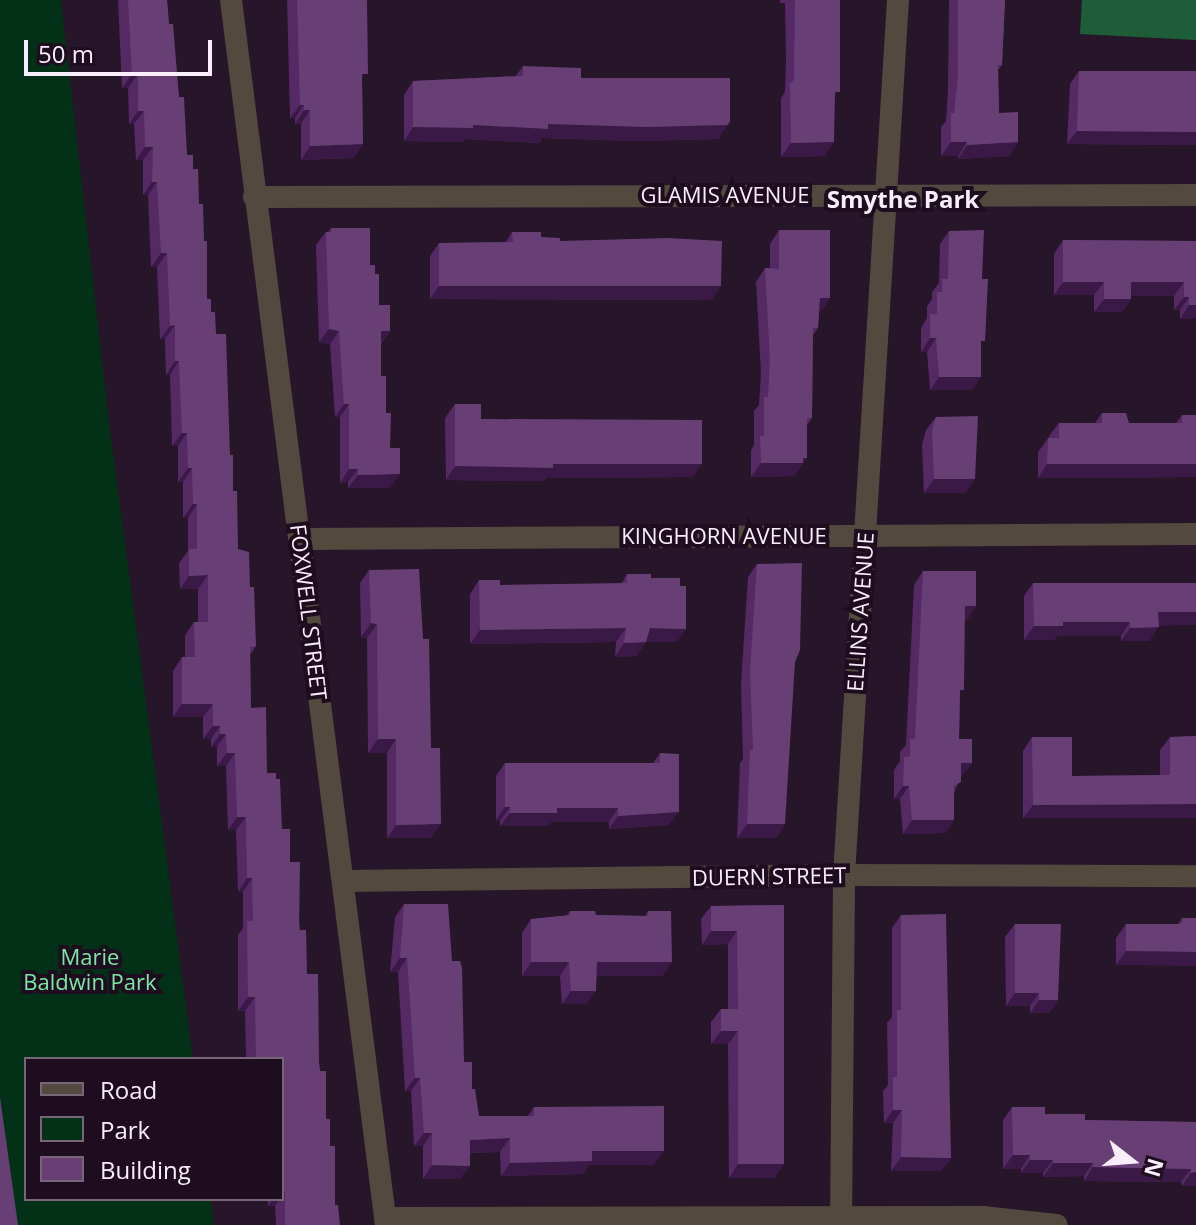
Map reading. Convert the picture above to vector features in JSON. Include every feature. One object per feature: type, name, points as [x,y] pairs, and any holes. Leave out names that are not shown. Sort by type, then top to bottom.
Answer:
[{"type":"street","name":"FOXWELL STREET","points":[[231,0],[385,1222]]},
{"type":"street","name":"ELLINS AVENUE","points":[[841,1222],[844,875],[898,0]]},
{"type":"street","name":"GLAMIS AVENUE","points":[[254,197],[1196,195]]},
{"type":"street","name":"KINGHORN AVENUE","points":[[300,539],[1196,534]]},
{"type":"street","name":"DUERN STREET","points":[[343,881],[844,875],[1196,876]]},
{"type":"street","points":[[385,1222],[841,1222],[983,1217],[1057,1225]]},
{"type":"green space","name":"Marie Baldwin Park","points":[[0,0],[61,0],[109,422],[193,1057],[24,1057],[24,1201],[211,1201],[214,1225],[3,1225],[0,1202]]},
{"type":"green space","points":[[1082,0],[1196,0],[1196,40],[1080,34]]},
{"type":"building","points":[[128,0],[167,0],[169,24],[173,24],[179,97],[184,97],[187,155],[193,155],[193,169],[198,169],[199,204],[203,204],[204,241],[207,241],[207,299],[211,299],[211,312],[215,312],[216,334],[226,334],[230,455],[233,455],[233,491],[237,491],[238,549],[249,552],[250,587],[254,587],[256,646],[250,647],[251,708],[266,707],[267,773],[276,773],[276,779],[280,779],[282,829],[290,829],[290,862],[300,862],[299,930],[306,930],[307,974],[318,974],[319,1062],[320,1071],[326,1071],[326,1119],[330,1119],[330,1146],[335,1146],[335,1205],[338,1205],[340,1225],[285,1225],[284,1057],[256,1057],[255,997],[248,997],[247,921],[253,921],[252,878],[247,878],[246,817],[237,817],[235,753],[227,753],[226,734],[220,734],[220,726],[213,726],[213,704],[182,704],[182,657],[195,657],[194,622],[208,622],[208,575],[189,576],[189,549],[197,549],[197,504],[193,504],[187,433],[182,433],[175,325],[170,326],[167,253],[161,253],[157,182],[152,182],[153,147],[145,147],[144,111],[138,111],[138,74],[132,74]]},
{"type":"building","points":[[297,0],[367,0],[368,74],[362,74],[363,144],[310,146],[310,110],[304,110],[304,105],[300,105]]},
{"type":"building","points":[[795,0],[840,0],[840,92],[835,92],[834,142],[791,143],[790,84],[794,80]]},
{"type":"building","points":[[958,0],[1005,0],[1002,65],[998,65],[999,113],[1018,112],[1018,142],[967,145],[967,142],[951,142],[951,113],[954,113],[958,76]]},
{"type":"building","points":[[523,66],[581,68],[581,78],[730,78],[730,122],[727,125],[646,127],[548,124],[548,129],[473,125],[473,128],[413,127],[413,81],[523,76]]},
{"type":"building","points":[[1079,71],[1196,71],[1196,132],[1077,131]]},
{"type":"building","points":[[331,228],[370,228],[370,265],[375,265],[375,274],[379,274],[379,305],[390,305],[390,331],[381,331],[381,376],[386,376],[386,413],[391,413],[390,448],[400,448],[400,474],[358,475],[358,469],[349,469],[349,404],[344,404],[339,331],[329,329],[326,232],[331,232]]},
{"type":"building","points":[[779,230],[830,230],[830,298],[820,298],[818,328],[813,328],[812,418],[807,418],[807,458],[803,458],[803,463],[761,463],[760,436],[764,436],[764,397],[768,397],[770,360],[765,268],[779,269]]},
{"type":"building","points":[[984,230],[982,279],[988,279],[985,341],[981,341],[981,377],[939,377],[936,338],[930,338],[930,314],[937,314],[937,292],[942,292],[942,279],[948,279],[949,231]]},
{"type":"building","points":[[512,232],[541,232],[541,237],[560,238],[560,241],[668,238],[722,241],[721,286],[439,286],[439,243],[513,242]]},
{"type":"building","points":[[1063,240],[1196,241],[1196,305],[1189,305],[1189,297],[1184,297],[1184,282],[1131,282],[1131,299],[1104,299],[1104,282],[1063,282]]},
{"type":"building","points":[[455,404],[481,404],[481,419],[702,420],[702,464],[553,464],[553,468],[455,466]]},
{"type":"building","points":[[1102,413],[1126,413],[1129,423],[1182,423],[1182,415],[1196,415],[1196,464],[1047,464],[1048,438],[1059,438],[1059,423],[1102,423]]},
{"type":"building","points":[[978,416],[975,479],[934,479],[932,431],[936,417]]},
{"type":"building","points":[[802,563],[800,650],[795,662],[785,824],[747,824],[750,750],[753,750],[750,671],[757,564]]},
{"type":"building","points":[[419,569],[423,639],[429,639],[431,748],[440,748],[441,824],[396,825],[396,739],[378,739],[377,624],[371,623],[369,570]]},
{"type":"building","points":[[923,571],[976,571],[976,606],[965,606],[964,690],[960,690],[959,739],[972,739],[972,763],[961,763],[961,782],[954,786],[954,820],[912,820],[909,786],[903,786],[904,757],[910,756],[910,739],[915,739]]},
{"type":"building","points":[[627,574],[680,578],[680,586],[686,586],[686,629],[650,628],[646,642],[624,643],[626,628],[480,630],[479,580],[500,580],[500,585],[627,583]]},
{"type":"building","points":[[1033,583],[1196,583],[1196,612],[1158,612],[1159,627],[1130,628],[1130,622],[1063,622],[1063,626],[1034,626]]},
{"type":"building","points":[[1196,736],[1196,804],[1033,805],[1032,737],[1072,737],[1072,776],[1170,775],[1170,737]]},
{"type":"building","points":[[660,753],[679,754],[679,812],[618,816],[618,808],[557,808],[557,813],[510,813],[510,807],[505,807],[505,763],[660,763]]},
{"type":"building","points":[[404,904],[448,904],[452,961],[460,961],[462,968],[464,1062],[472,1062],[472,1089],[475,1089],[479,1116],[534,1116],[534,1107],[664,1106],[664,1151],[592,1151],[592,1161],[510,1163],[510,1138],[470,1140],[470,1166],[432,1165],[432,1133],[424,1133],[420,1078],[415,1078],[407,958],[400,958]]},
{"type":"building","points":[[784,905],[784,1164],[738,1164],[738,1031],[721,1031],[721,1009],[738,1009],[737,931],[711,931],[711,906]]},
{"type":"building","points":[[570,911],[648,916],[648,911],[671,911],[672,962],[597,962],[596,991],[571,991],[569,962],[531,962],[531,919],[570,915]]},
{"type":"building","points":[[946,914],[951,1158],[901,1157],[902,1110],[893,1110],[893,1077],[897,1077],[897,1010],[901,1010],[901,915]]},
{"type":"building","points":[[1182,918],[1196,918],[1196,952],[1126,951],[1126,924],[1178,924],[1182,923]]},
{"type":"building","points":[[1015,924],[1061,924],[1058,1000],[1039,1000],[1039,993],[1015,993]]},
{"type":"building","points":[[0,1097],[18,1225],[0,1225]]},
{"type":"building","points":[[1012,1107],[1045,1107],[1045,1114],[1085,1114],[1085,1120],[1196,1122],[1196,1172],[1191,1173],[1191,1169],[1093,1167],[1093,1163],[1053,1163],[1053,1160],[1030,1160],[1030,1155],[1013,1155]]},
{"type":"district","name":"Smythe Park","points":[[903,199]]}]
